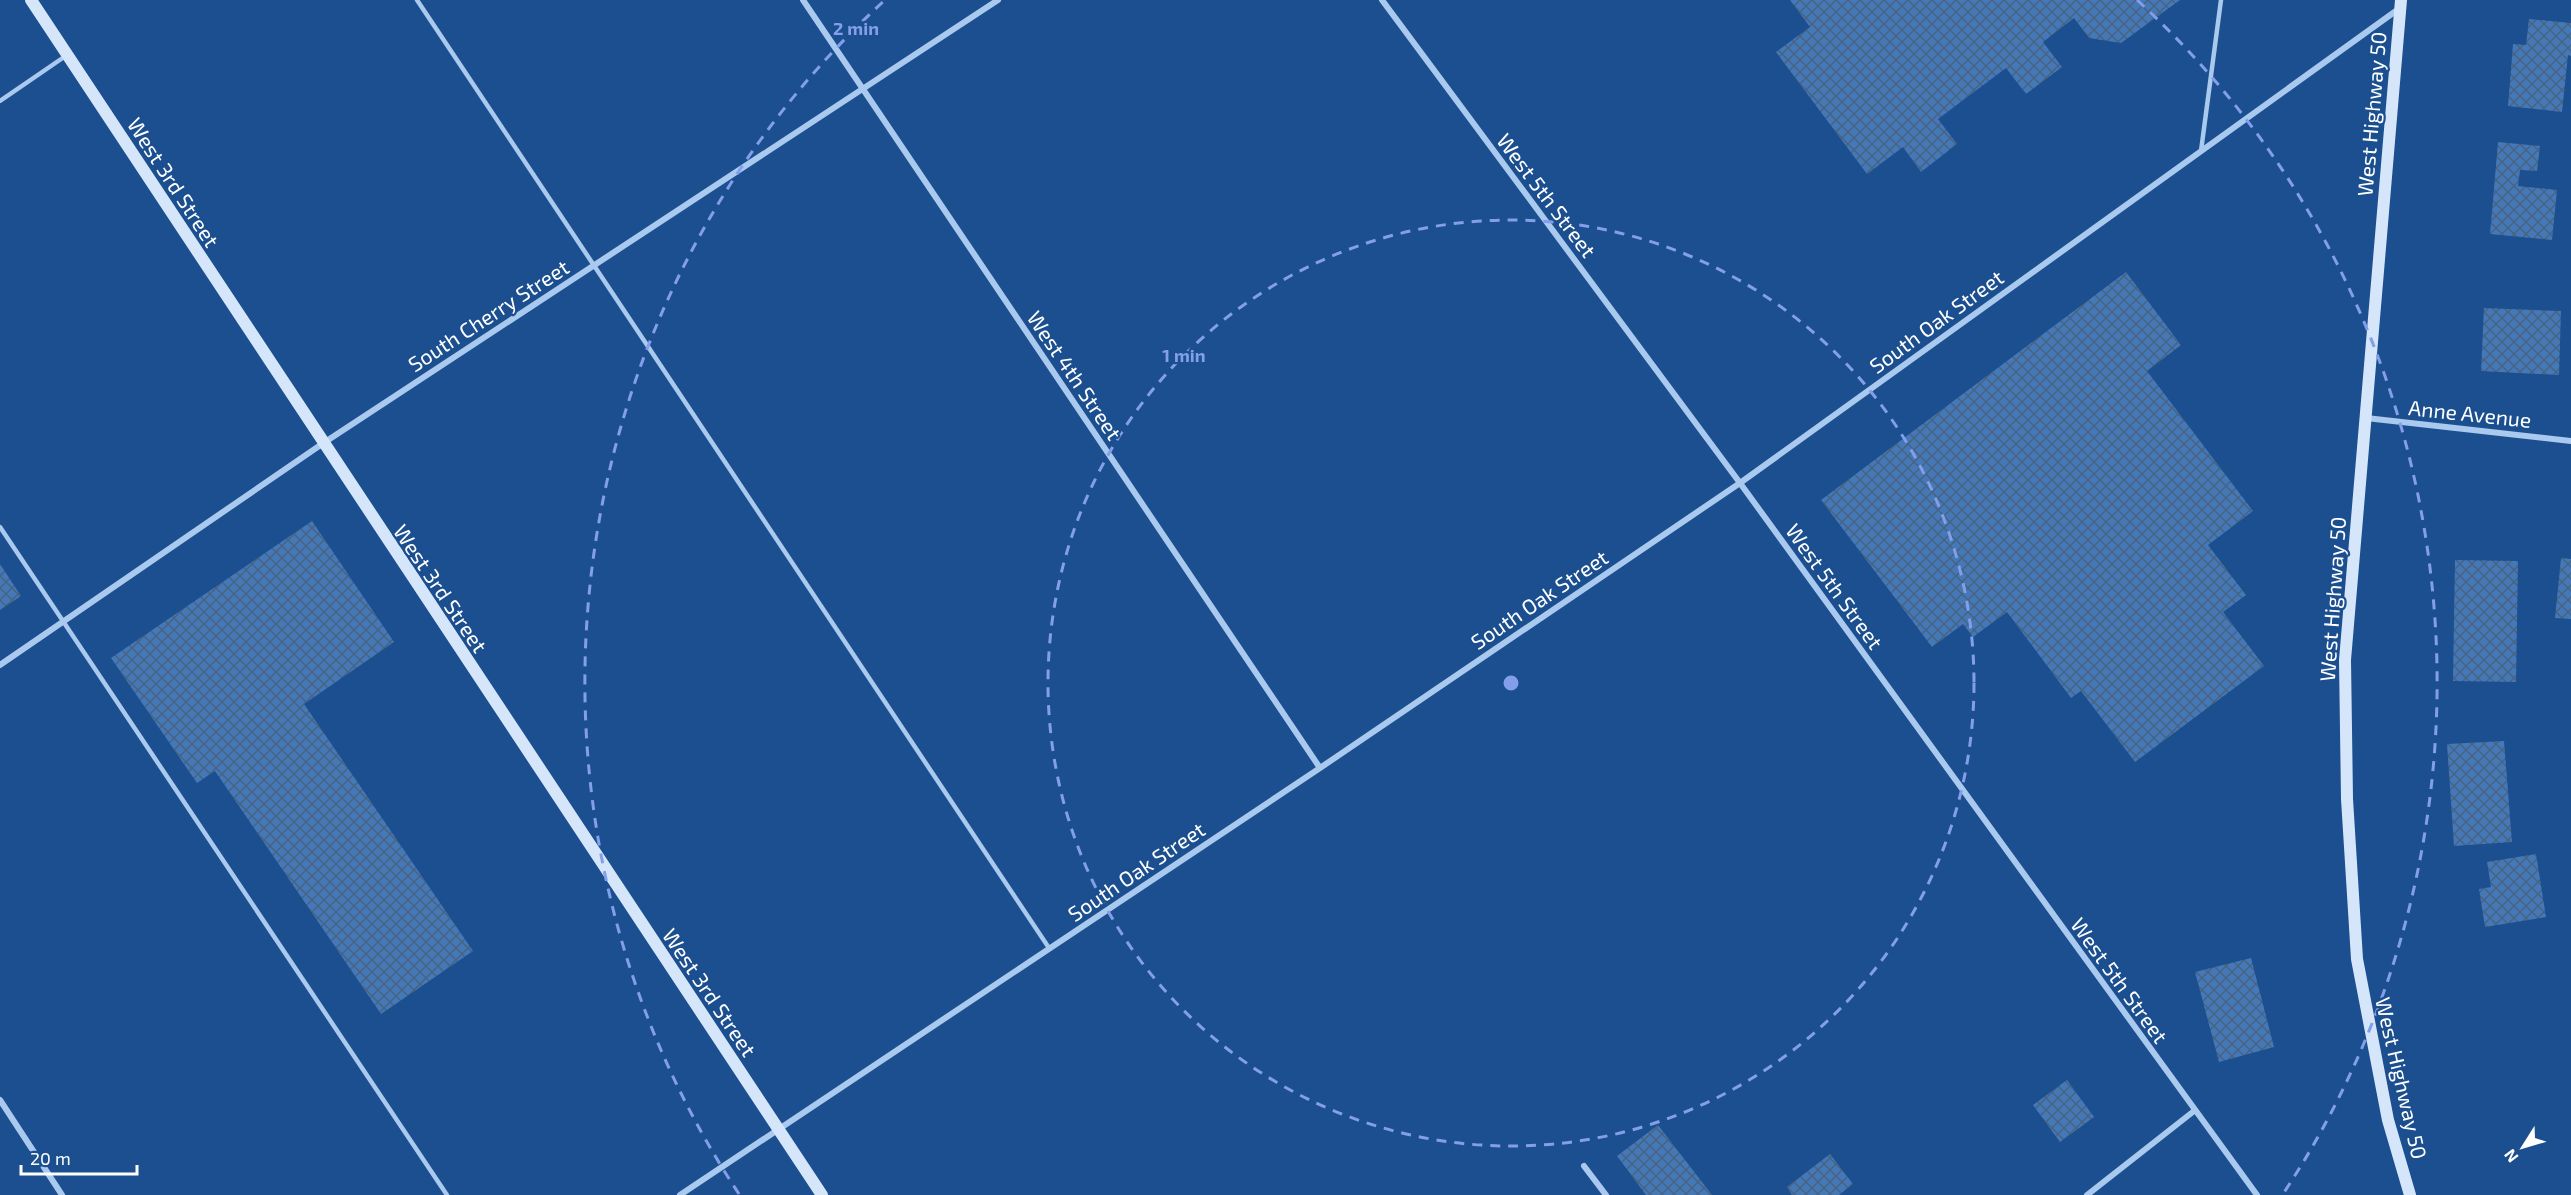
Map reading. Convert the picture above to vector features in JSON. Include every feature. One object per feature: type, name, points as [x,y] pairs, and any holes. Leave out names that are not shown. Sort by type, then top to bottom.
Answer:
[{"type":"street","name":"West 3rd Street","points":[[31,0],[322,444],[822,1195]]},
{"type":"street","name":"West 4th Street","points":[[803,0],[1320,768]]},
{"type":"street","name":"South Cherry Street","points":[[0,665],[322,444],[998,0]]},
{"type":"street","name":"West 5th Street","points":[[1382,0],[1740,483],[2257,1195]]},
{"type":"street","name":"South Oak Street","points":[[680,1195],[1320,768],[1740,483],[2201,151],[2400,4]]},
{"type":"street","name":"West Highway 50","points":[[2400,4],[2345,660],[2347,799],[2357,959],[2388,1120],[2410,1195]]},
{"type":"street","name":"Anne Avenue","points":[[2365,418],[2571,441]]},
{"type":"street","points":[[0,1100],[62,1195]]},
{"type":"street","points":[[2087,1195],[2194,1111]]},
{"type":"street","points":[[1584,1166],[1606,1195]]},
{"type":"lane","points":[[417,0],[1049,948]]},
{"type":"lane","points":[[2201,151],[2221,0]]},
{"type":"lane","points":[[0,101],[67,55]]},
{"type":"lane","points":[[0,527],[447,1195]]},
{"type":"building","points":[[1790,0],[2180,0],[2121,43],[2089,38],[2074,18],[2043,42],[2062,67],[2026,94],[2006,68],[1938,119],[1957,144],[1921,172],[1903,147],[1867,174],[1776,52],[1810,27]]},
{"type":"building","points":[[2529,19],[2571,23],[2571,56],[2568,55],[2562,112],[2508,106],[2513,44],[2526,45]]},
{"type":"building","points":[[2498,142],[2540,146],[2537,171],[2520,170],[2518,186],[2557,190],[2552,240],[2490,234]]},
{"type":"building","points":[[2126,272],[2181,345],[2147,371],[2253,511],[2208,545],[2246,595],[2223,612],[2264,666],[2135,762],[2081,691],[2071,698],[2007,612],[1973,637],[1963,624],[1932,647],[1821,500]]},
{"type":"building","points":[[2484,308],[2561,311],[2559,375],[2481,371]]},
{"type":"building","points":[[312,521],[394,642],[304,704],[473,951],[381,1014],[215,771],[197,783],[111,658]]},
{"type":"building","points":[[2561,558],[2571,559],[2571,619],[2555,618]]},
{"type":"building","points":[[2455,560],[2518,561],[2516,682],[2453,681]]},
{"type":"building","points":[[0,564],[21,596],[0,610]]},
{"type":"building","points":[[2504,741],[2512,842],[2454,846],[2447,744]]},
{"type":"building","points":[[2536,854],[2546,917],[2485,927],[2479,889],[2491,887],[2487,862]]},
{"type":"building","points":[[2251,958],[2274,1047],[2219,1062],[2195,972]]},
{"type":"building","points":[[2067,1080],[2094,1117],[2060,1142],[2033,1105]]},
{"type":"building","points":[[1658,1125],[1712,1195],[1646,1195],[1617,1156]]},
{"type":"building","points":[[1830,1154],[1853,1184],[1839,1195],[1792,1195],[1787,1187]]}]
